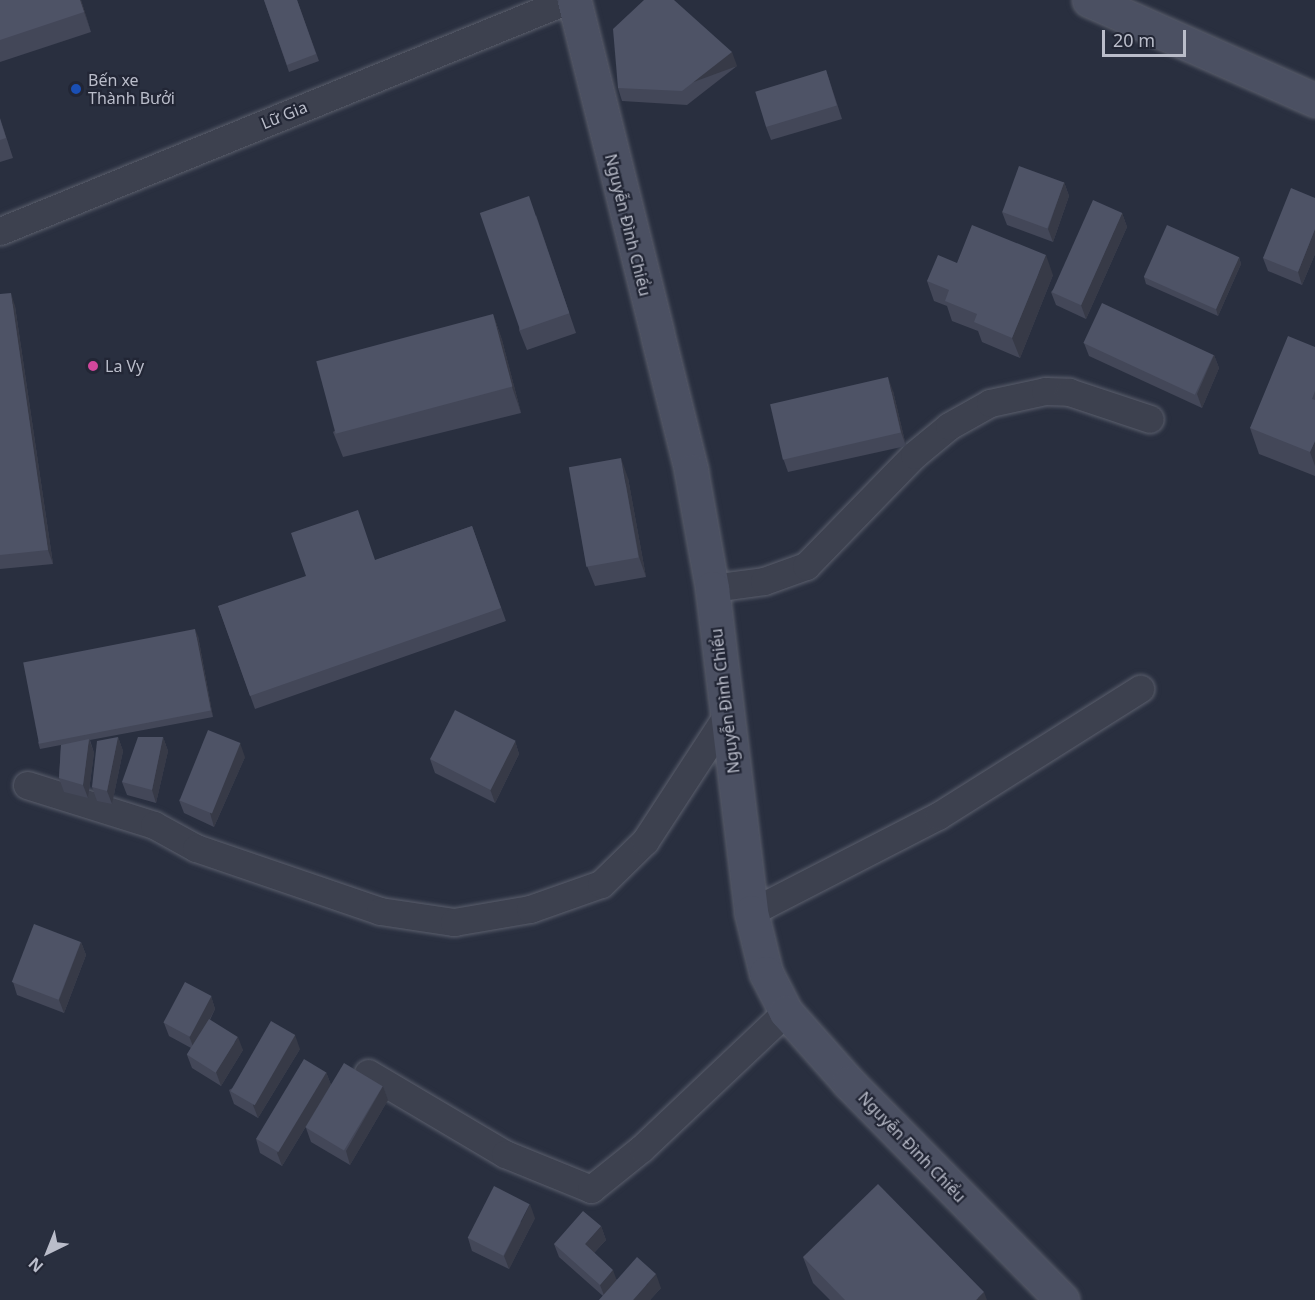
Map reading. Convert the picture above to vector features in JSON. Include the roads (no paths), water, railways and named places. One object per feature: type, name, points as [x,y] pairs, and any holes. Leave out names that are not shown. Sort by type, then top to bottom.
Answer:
[{"type":"main road","name":"Nguyễn Đình Chiểu","points":[[574,0],[691,471],[712,588],[751,912],[766,973],[786,1012],[849,1083],[1062,1300]]},
{"type":"main road","points":[[1089,0],[1315,100]]},
{"type":"street","name":"Lữ Gia","points":[[0,231],[568,0]]},
{"type":"street","points":[[712,588],[764,581],[806,566],[914,455],[949,426],[990,403],[1045,391],[1069,392],[1150,419]]},
{"type":"street","points":[[751,912],[938,816],[1140,689]]},
{"type":"street","points":[[27,785],[154,825],[196,848],[380,911],[454,922],[531,909],[601,884],[645,841],[727,715]]},
{"type":"street","points":[[368,1073],[505,1154],[591,1189],[642,1148],[786,1012]]},
{"type":"place","name":"Bến xe Thành Bưởi","points":[[76,89]]},
{"type":"place","name":"La Vy","points":[[93,366]]}]
